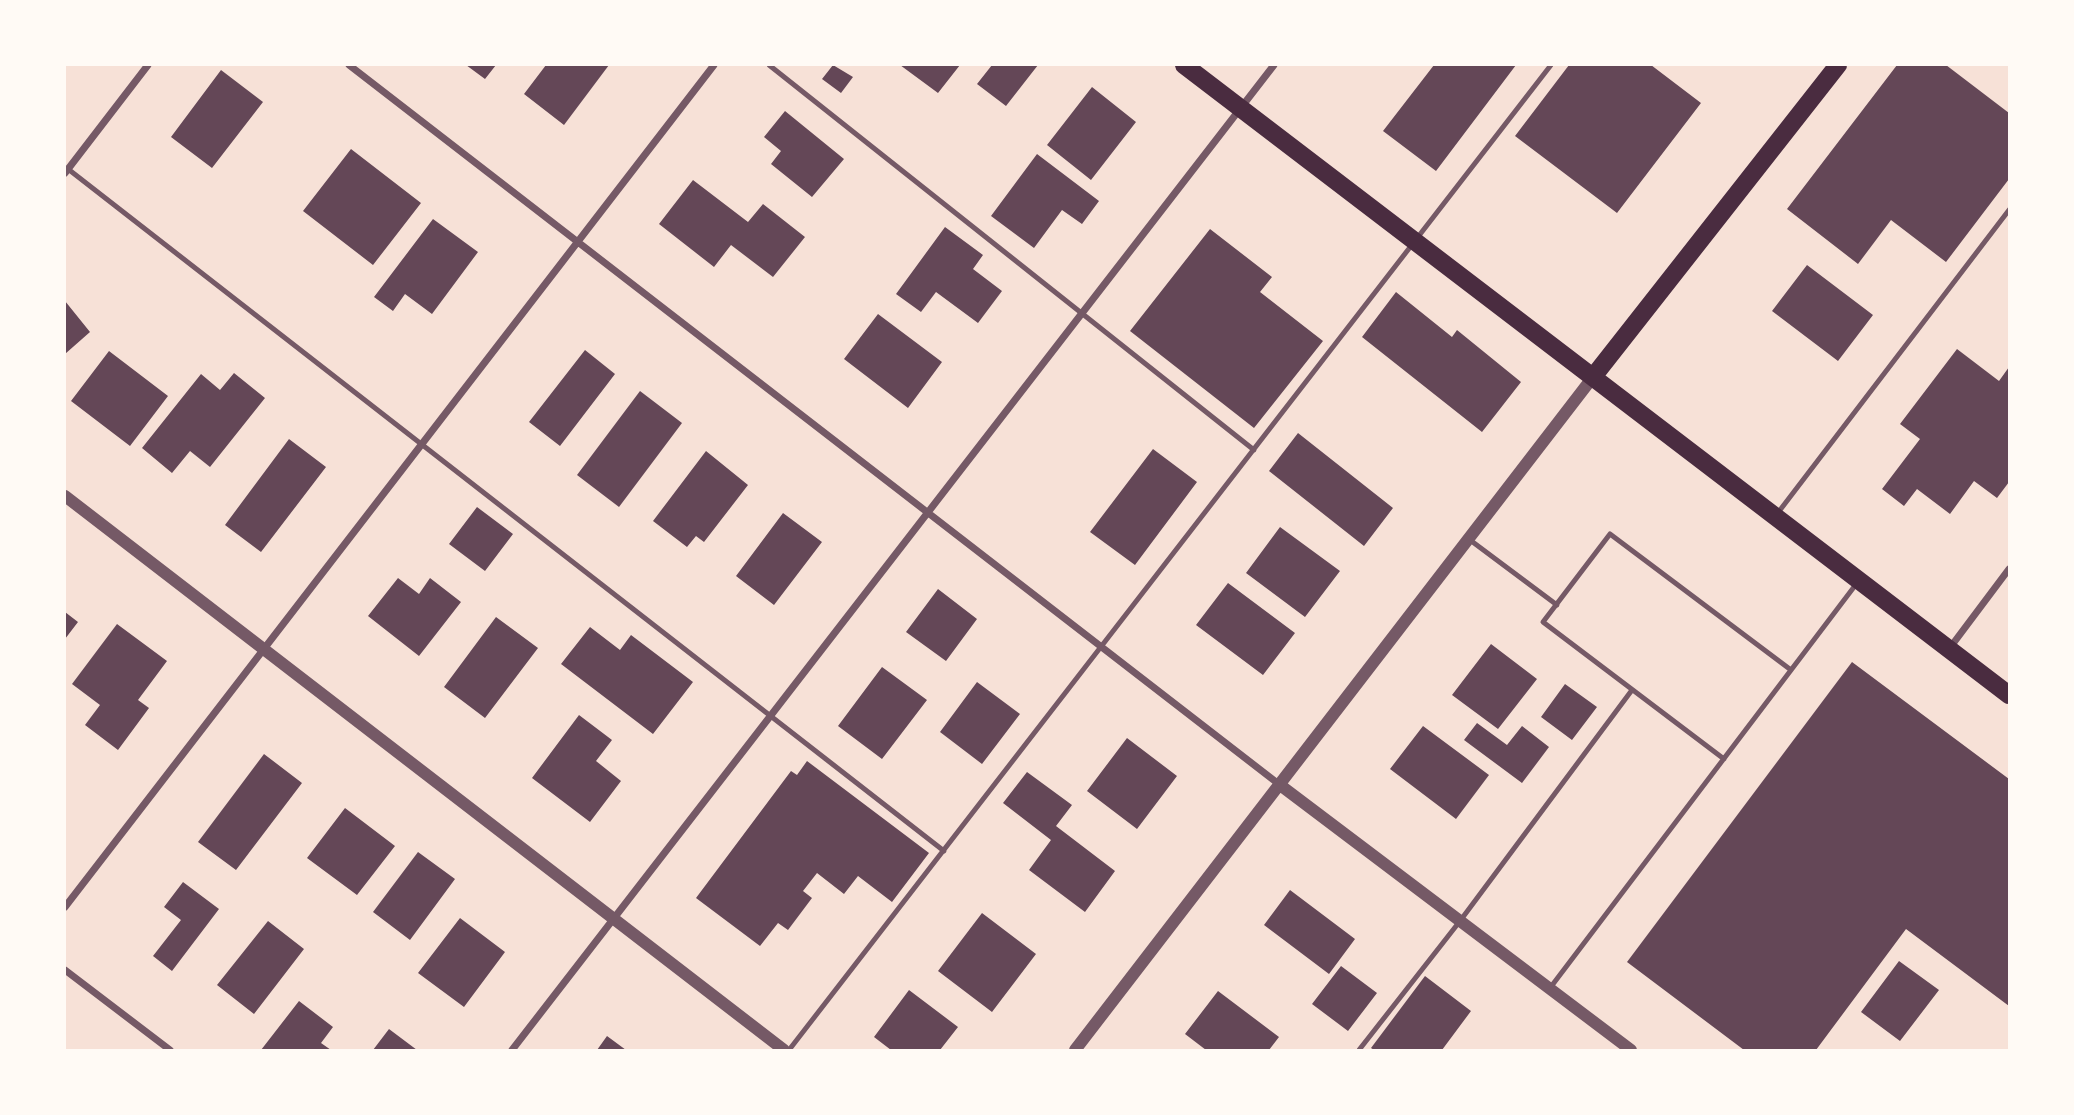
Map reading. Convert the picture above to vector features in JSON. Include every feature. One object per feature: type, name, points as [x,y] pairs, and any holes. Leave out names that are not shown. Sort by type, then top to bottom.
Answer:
[{"type":"main road","points":[[1184,65],[2009,695]]},
{"type":"main road","points":[[1593,377],[1838,65]]},
{"type":"street","points":[[66,171],[148,65]]},
{"type":"street","points":[[349,65],[1280,785],[1631,1050]]},
{"type":"street","points":[[65,907],[714,65]]},
{"type":"street","points":[[512,1050],[1274,65]]},
{"type":"street","points":[[1075,1050],[1593,377]]},
{"type":"street","points":[[65,496],[787,1050]]},
{"type":"street","points":[[1949,649],[2009,569]]},
{"type":"street","points":[[65,970],[170,1050]]},
{"type":"lane","points":[[769,65],[1254,450]]},
{"type":"lane","points":[[787,1050],[1103,647],[1551,65]]},
{"type":"lane","points":[[66,171],[422,444],[944,851]]},
{"type":"lane","points":[[1775,516],[2009,210]]},
{"type":"lane","points":[[1724,758],[1543,622],[1609,534],[1791,670]]},
{"type":"lane","points":[[1469,540],[1557,605]]},
{"type":"lane","points":[[1550,988],[1859,580]]},
{"type":"lane","points":[[1359,1050],[1460,921],[1632,690]]},
{"type":"building","points":[[466,65],[496,65],[485,79]]},
{"type":"building","points":[[546,65],[609,65],[564,125],[524,94]]},
{"type":"building","points":[[833,65],[853,77],[841,93],[822,79]]},
{"type":"building","points":[[900,65],[960,65],[938,93]]},
{"type":"building","points":[[992,65],[1038,65],[1006,106],[977,84]]},
{"type":"building","points":[[1434,65],[1516,65],[1436,171],[1383,131]]},
{"type":"building","points":[[1569,65],[1651,65],[1701,103],[1617,213],[1515,136]]},
{"type":"building","points":[[1897,65],[1946,65],[2009,113],[2009,179],[1946,262],[1891,220],[1858,264],[1787,209]]},
{"type":"building","points":[[221,70],[263,102],[212,168],[171,137]]},
{"type":"building","points":[[1092,87],[1136,122],[1091,180],[1047,145]]},
{"type":"building","points":[[785,111],[844,159],[812,197],[771,164],[781,151],[764,137]]},
{"type":"building","points":[[351,149],[421,203],[373,265],[303,211]]},
{"type":"building","points":[[1037,154],[1099,201],[1082,224],[1062,210],[1034,248],[991,216]]},
{"type":"building","points":[[693,180],[748,222],[763,204],[805,237],[773,277],[731,245],[714,267],[659,224]]},
{"type":"building","points":[[433,219],[478,252],[432,314],[405,294],[393,311],[374,297]]},
{"type":"building","points":[[945,227],[983,255],[973,269],[1002,291],[978,323],[936,292],[921,312],[896,294]]},
{"type":"building","points":[[1210,229],[1272,277],[1260,292],[1323,341],[1254,428],[1130,331]]},
{"type":"building","points":[[1807,265],[1873,315],[1838,361],[1772,311]]},
{"type":"building","points":[[1396,292],[1452,337],[1457,330],[1521,382],[1482,432],[1362,337]]},
{"type":"building","points":[[65,301],[90,332],[65,354]]},
{"type":"building","points":[[878,314],[942,362],[908,408],[844,359]]},
{"type":"building","points":[[1957,349],[1999,381],[2009,367],[2009,482],[1997,498],[1974,481],[1950,514],[1917,489],[1904,506],[1882,489],[1920,439],[1900,424]]},
{"type":"building","points":[[585,350],[615,374],[560,446],[529,422]]},
{"type":"building","points":[[109,351],[168,396],[130,446],[71,401]]},
{"type":"building","points":[[234,373],[265,398],[210,467],[190,451],[172,473],[142,448],[201,374],[220,390]]},
{"type":"building","points":[[640,391],[682,423],[619,507],[577,475]]},
{"type":"building","points":[[1298,433],[1393,508],[1364,546],[1269,471]]},
{"type":"building","points":[[289,439],[326,467],[261,552],[225,525]]},
{"type":"building","points":[[1153,449],[1197,482],[1135,565],[1090,532]]},
{"type":"building","points":[[706,451],[748,485],[704,542],[696,536],[687,547],[653,521]]},
{"type":"building","points":[[477,507],[513,534],[485,571],[449,544]]},
{"type":"building","points":[[783,513],[822,542],[774,605],[736,576]]},
{"type":"building","points":[[1280,527],[1340,571],[1305,617],[1246,573]]},
{"type":"building","points":[[398,578],[419,594],[430,578],[461,602],[419,656],[368,616]]},
{"type":"building","points":[[1228,583],[1295,633],[1263,675],[1196,625]]},
{"type":"building","points":[[938,589],[977,619],[946,661],[906,632]]},
{"type":"building","points":[[65,612],[78,622],[65,639]]},
{"type":"building","points":[[496,617],[538,648],[485,718],[444,687]]},
{"type":"building","points":[[117,624],[167,661],[138,700],[149,708],[118,750],[85,725],[100,705],[72,684]]},
{"type":"building","points":[[590,627],[620,650],[631,635],[693,682],[653,734],[561,664]]},
{"type":"building","points":[[1491,644],[1537,679],[1498,729],[1452,695]]},
{"type":"building","points":[[1852,662],[2009,779],[2009,1006],[1906,929],[1816,1050],[1744,1050],[1627,962]]},
{"type":"building","points":[[882,667],[927,700],[882,759],[838,726]]},
{"type":"building","points":[[977,682],[1020,714],[982,764],[940,732]]},
{"type":"building","points":[[1565,684],[1597,707],[1572,740],[1541,717]]},
{"type":"building","points":[[579,715],[612,740],[596,761],[621,781],[590,822],[532,778]]},
{"type":"building","points":[[1477,723],[1507,745],[1522,726],[1549,747],[1522,783],[1464,740]]},
{"type":"building","points":[[1423,726],[1489,775],[1456,819],[1390,769]]},
{"type":"building","points":[[1127,738],[1177,776],[1137,829],[1087,791]]},
{"type":"building","points":[[264,754],[302,783],[236,870],[198,842]]},
{"type":"building","points":[[807,761],[929,853],[892,902],[858,876],[844,894],[817,873],[803,891],[812,898],[788,930],[778,923],[760,946],[696,898],[791,771],[797,775]]},
{"type":"building","points":[[1027,772],[1072,805],[1056,826],[1115,871],[1085,912],[1029,870],[1051,840],[1003,803]]},
{"type":"building","points":[[345,808],[395,846],[357,895],[307,858]]},
{"type":"building","points":[[418,852],[455,879],[410,940],[373,912]]},
{"type":"building","points":[[183,882],[219,909],[172,971],[153,956],[181,920],[164,907]]},
{"type":"building","points":[[1290,890],[1355,939],[1329,974],[1264,925]]},
{"type":"building","points":[[982,913],[1036,954],[992,1012],[938,971]]},
{"type":"building","points":[[460,918],[505,952],[464,1007],[418,973]]},
{"type":"building","points":[[268,921],[304,949],[254,1014],[217,985]]},
{"type":"building","points":[[1899,961],[1939,990],[1900,1041],[1861,1012]]},
{"type":"building","points":[[1341,966],[1377,993],[1348,1031],[1312,1004]]},
{"type":"building","points":[[1425,976],[1471,1011],[1442,1050],[1371,1048]]},
{"type":"building","points":[[909,990],[958,1027],[940,1050],[891,1050],[874,1037]]},
{"type":"building","points":[[1218,991],[1279,1037],[1269,1050],[1206,1050],[1185,1034]]},
{"type":"building","points":[[299,1001],[333,1027],[321,1043],[331,1050],[261,1050]]},
{"type":"building","points":[[389,1029],[417,1050],[373,1050]]},
{"type":"building","points":[[607,1036],[626,1050],[597,1050]]}]
